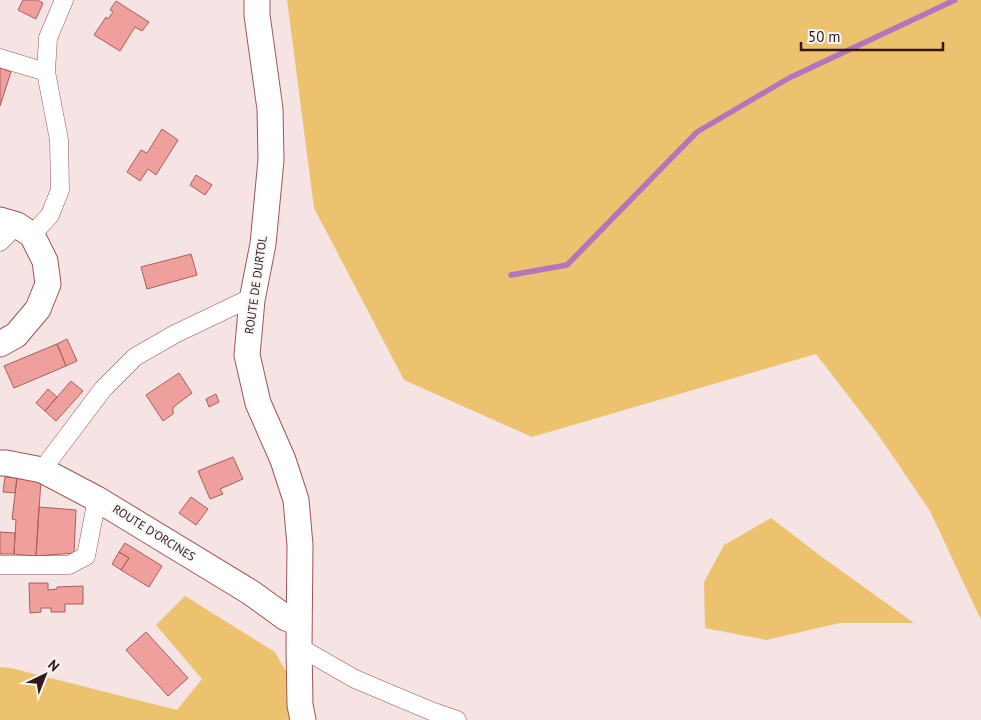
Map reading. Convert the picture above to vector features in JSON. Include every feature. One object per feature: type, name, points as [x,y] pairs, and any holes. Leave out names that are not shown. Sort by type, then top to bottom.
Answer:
[{"type":"street","points":[[0,344],[16,335],[38,309],[48,284],[45,261],[12,230],[50,215],[60,190],[59,140],[46,72],[48,38],[64,0]]},
{"type":"street","name":"ROUTE DE DURTOL","points":[[258,0],[257,15],[270,109],[271,160],[263,244],[252,300],[247,356],[258,403],[283,460],[296,500],[300,545],[300,705],[303,720]]},
{"type":"street","points":[[0,58],[46,72]]},
{"type":"street","points":[[42,470],[103,389],[135,357],[175,334],[244,301],[252,300]]},
{"type":"street","name":"ROUTE D'ORCINES","points":[[0,463],[42,470],[98,499],[250,592],[286,618],[299,635]]},
{"type":"street","points":[[0,565],[70,565],[86,556],[98,499]]},
{"type":"street","points":[[299,635],[355,679],[431,711],[458,720]]},
{"type":"shaded area","points":[[287,0],[981,0],[981,620],[930,511],[877,433],[816,354],[532,437],[404,380],[314,208]]},
{"type":"shaded area","points":[[771,518],[914,623],[840,623],[766,640],[705,628],[704,582],[724,545]]},
{"type":"shaded area","points":[[185,596],[275,652],[297,691],[300,720],[0,720],[0,667],[11,668],[177,710],[202,679],[156,625]]},
{"type":"building","points":[[23,0],[37,0],[43,3],[36,19],[18,10]]},
{"type":"building","points":[[116,1],[149,22],[142,31],[135,27],[120,51],[94,35],[106,17],[108,19],[113,12],[110,10]]},
{"type":"building","points":[[0,68],[11,72],[0,106]]},
{"type":"building","points":[[162,129],[178,140],[156,175],[148,169],[140,181],[127,172],[141,150],[147,153]]},
{"type":"building","points":[[196,175],[212,185],[205,195],[190,185]]},
{"type":"building","points":[[191,254],[197,275],[147,289],[141,267]]},
{"type":"building","points":[[67,339],[77,361],[66,366],[57,344]]},
{"type":"building","points":[[57,344],[66,366],[14,388],[4,366]]},
{"type":"building","points":[[179,373],[192,393],[176,405],[173,408],[173,414],[163,421],[146,395]]},
{"type":"building","points":[[71,381],[83,391],[56,421],[45,411]]},
{"type":"building","points":[[48,389],[57,397],[45,411],[36,403]]},
{"type":"building","points":[[216,394],[219,402],[209,407],[206,399]]},
{"type":"building","points":[[233,457],[243,479],[220,489],[223,494],[210,499],[198,471]]},
{"type":"building","points":[[5,477],[17,478],[15,493],[3,492]]},
{"type":"building","points":[[17,478],[41,480],[36,556],[14,554],[16,520],[12,519]]},
{"type":"building","points":[[191,497],[208,509],[196,525],[179,513]]},
{"type":"building","points":[[39,507],[76,510],[74,553],[36,556]]},
{"type":"building","points":[[0,532],[15,533],[14,554],[0,554]]},
{"type":"building","points":[[125,543],[162,566],[149,587],[121,570],[129,558],[119,552]]},
{"type":"building","points":[[119,552],[129,558],[121,570],[112,564]]},
{"type":"building","points":[[29,583],[48,583],[48,590],[57,589],[57,587],[83,586],[83,604],[65,604],[65,612],[51,612],[51,608],[41,608],[41,612],[30,613]]},
{"type":"building","points":[[146,632],[188,678],[168,696],[126,650]]},
{"type":"waterway","points":[[511,275],[567,265],[697,132],[789,78],[955,0]]}]
